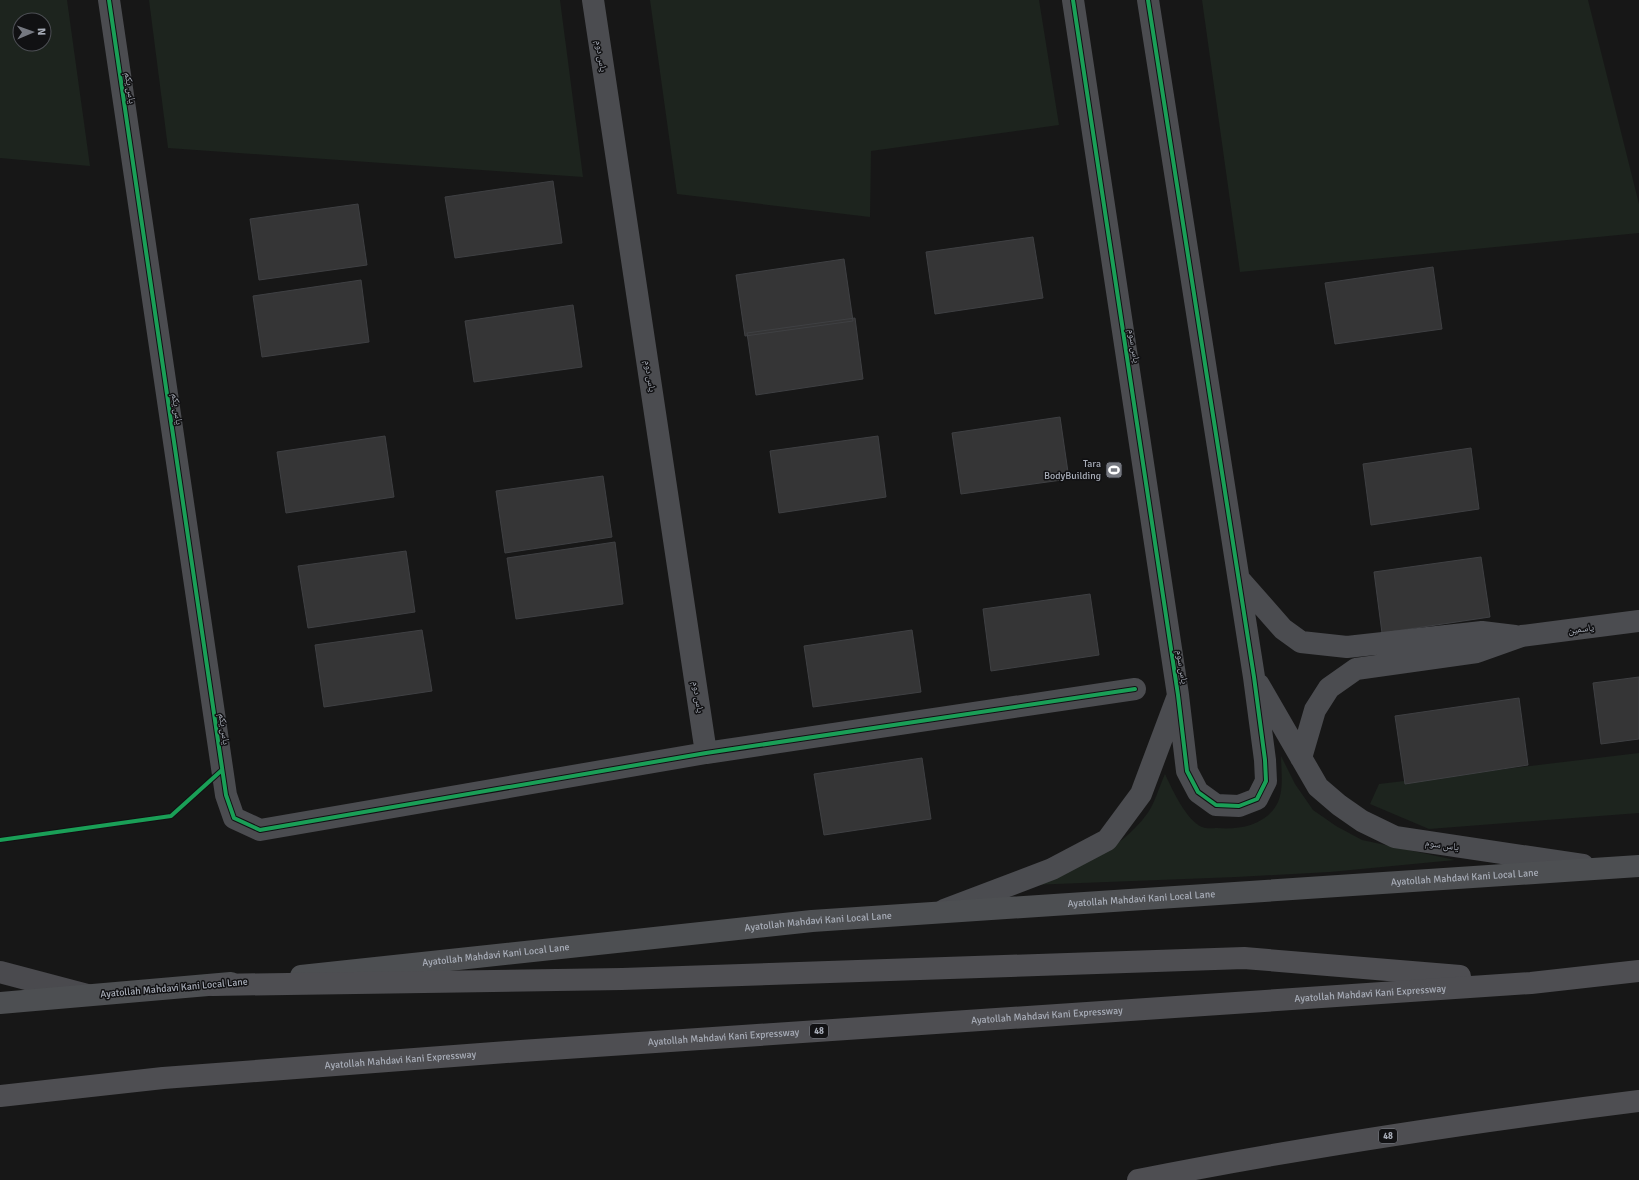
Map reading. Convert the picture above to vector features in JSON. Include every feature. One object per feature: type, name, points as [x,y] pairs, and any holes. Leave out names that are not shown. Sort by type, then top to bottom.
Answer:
[{"type":"highway","points":[[212,985],[622,979],[1244,958],[1531,983]]},
{"type":"highway","name":"Ayatollah Mahdavi Kani Expressway","points":[[0,1096],[163,1078],[521,1051],[1531,983],[1639,971]]},
{"type":"highway","name":"48","points":[[1138,1180],[1254,1157],[1459,1125],[1639,1101]]},
{"type":"main road","name":"Ayatollah Mahdavi Kani Local Lane","points":[[0,1003],[212,985],[733,928],[936,912],[1601,867],[1639,866]]},
{"type":"main road","points":[[0,972],[90,995]]},
{"type":"street","name":"یاس یکم","points":[[109,0],[226,795],[234,818],[260,830],[706,753]]},
{"type":"street","name":"یاس دوم","points":[[593,0],[706,753]]},
{"type":"street","name":"یاس سوم","points":[[936,912],[1052,869],[1107,840],[1142,794],[1178,695],[1073,0]]},
{"type":"street","name":"یاس سوم","points":[[1148,0],[1254,677],[1318,787],[1339,805],[1362,820],[1395,837],[1601,867]]},
{"type":"street","points":[[1239,579],[1283,630],[1302,642],[1347,647],[1482,632],[1522,636]]},
{"type":"street","name":"یاسمین","points":[[1522,636],[1639,621]]},
{"type":"street","points":[[1301,758],[1315,710],[1329,688],[1356,669],[1477,652],[1522,636]]},
{"type":"street","points":[[1178,695],[1187,771],[1198,792],[1216,805],[1238,806],[1257,799],[1266,781],[1265,760],[1254,677]]},
{"type":"street","points":[[706,753],[1135,689]]},
{"type":"shaded area","points":[[0,0],[67,0],[90,166],[0,158]]},
{"type":"shaded area","points":[[149,0],[560,0],[583,177],[168,148]]},
{"type":"shaded area","points":[[650,0],[1039,0],[1059,125],[871,151],[870,217],[677,194]]},
{"type":"shaded area","points":[[1202,0],[1588,0],[1639,204],[1639,233],[1240,272]]},
{"type":"shaded area","points":[[1639,753],[1639,813],[1429,829],[1370,804],[1379,784]]},
{"type":"shaded area","points":[[1281,756],[1295,784],[1313,810],[1336,826],[1362,840],[1455,860],[1330,872],[1030,885],[1079,866],[1109,850],[1122,840],[1135,828],[1150,810],[1165,774],[1185,811],[1190,818],[1202,827],[1235,828],[1244,827],[1260,821],[1273,810],[1280,797],[1282,785]]},
{"type":"building","points":[[553,181],[562,243],[455,258],[445,197]]},
{"type":"building","points":[[358,204],[367,265],[259,280],[250,219]]},
{"type":"building","points":[[1033,237],[1043,298],[935,314],[926,252]]},
{"type":"building","points":[[844,259],[853,321],[745,336],[736,275]]},
{"type":"building","points":[[1433,267],[1442,329],[1335,344],[1325,283]]},
{"type":"building","points":[[361,280],[369,342],[262,357],[253,296]]},
{"type":"building","points":[[573,305],[582,367],[474,382],[465,321]]},
{"type":"building","points":[[855,318],[863,379],[756,395],[747,333]]},
{"type":"building","points":[[1060,417],[1069,479],[961,494],[952,433]]},
{"type":"building","points":[[385,436],[394,497],[286,513],[277,452]]},
{"type":"building","points":[[878,436],[886,497],[779,513],[770,451]]},
{"type":"building","points":[[1471,448],[1479,509],[1371,525],[1363,464]]},
{"type":"building","points":[[603,476],[612,537],[505,553],[496,491]]},
{"type":"building","points":[[615,542],[623,604],[516,619],[507,558]]},
{"type":"building","points":[[406,551],[415,612],[308,628],[298,566]]},
{"type":"building","points":[[1481,557],[1490,617],[1382,633],[1374,572]]},
{"type":"building","points":[[1090,594],[1099,655],[991,671],[983,609]]},
{"type":"building","points":[[422,630],[432,691],[324,707],[315,645]]},
{"type":"building","points":[[912,630],[921,692],[813,707],[804,646]]},
{"type":"building","points":[[1639,677],[1639,739],[1601,744],[1593,683]]},
{"type":"building","points":[[1519,698],[1528,765],[1405,784],[1395,716]]},
{"type":"building","points":[[922,758],[931,819],[824,835],[814,774]]},
{"type":"cycle path","points":[[109,0],[226,795],[234,818],[260,830],[706,753],[1135,689]]},
{"type":"cycle path","points":[[1073,0],[1178,695],[1187,771],[1198,792],[1216,805],[1239,806],[1257,799],[1266,781],[1265,760],[1254,677],[1148,0]]},
{"type":"cycle path","points":[[0,840],[171,816],[222,770]]},
{"type":"place","name":"Tara BodyBuilding","points":[[1114,470]]}]
